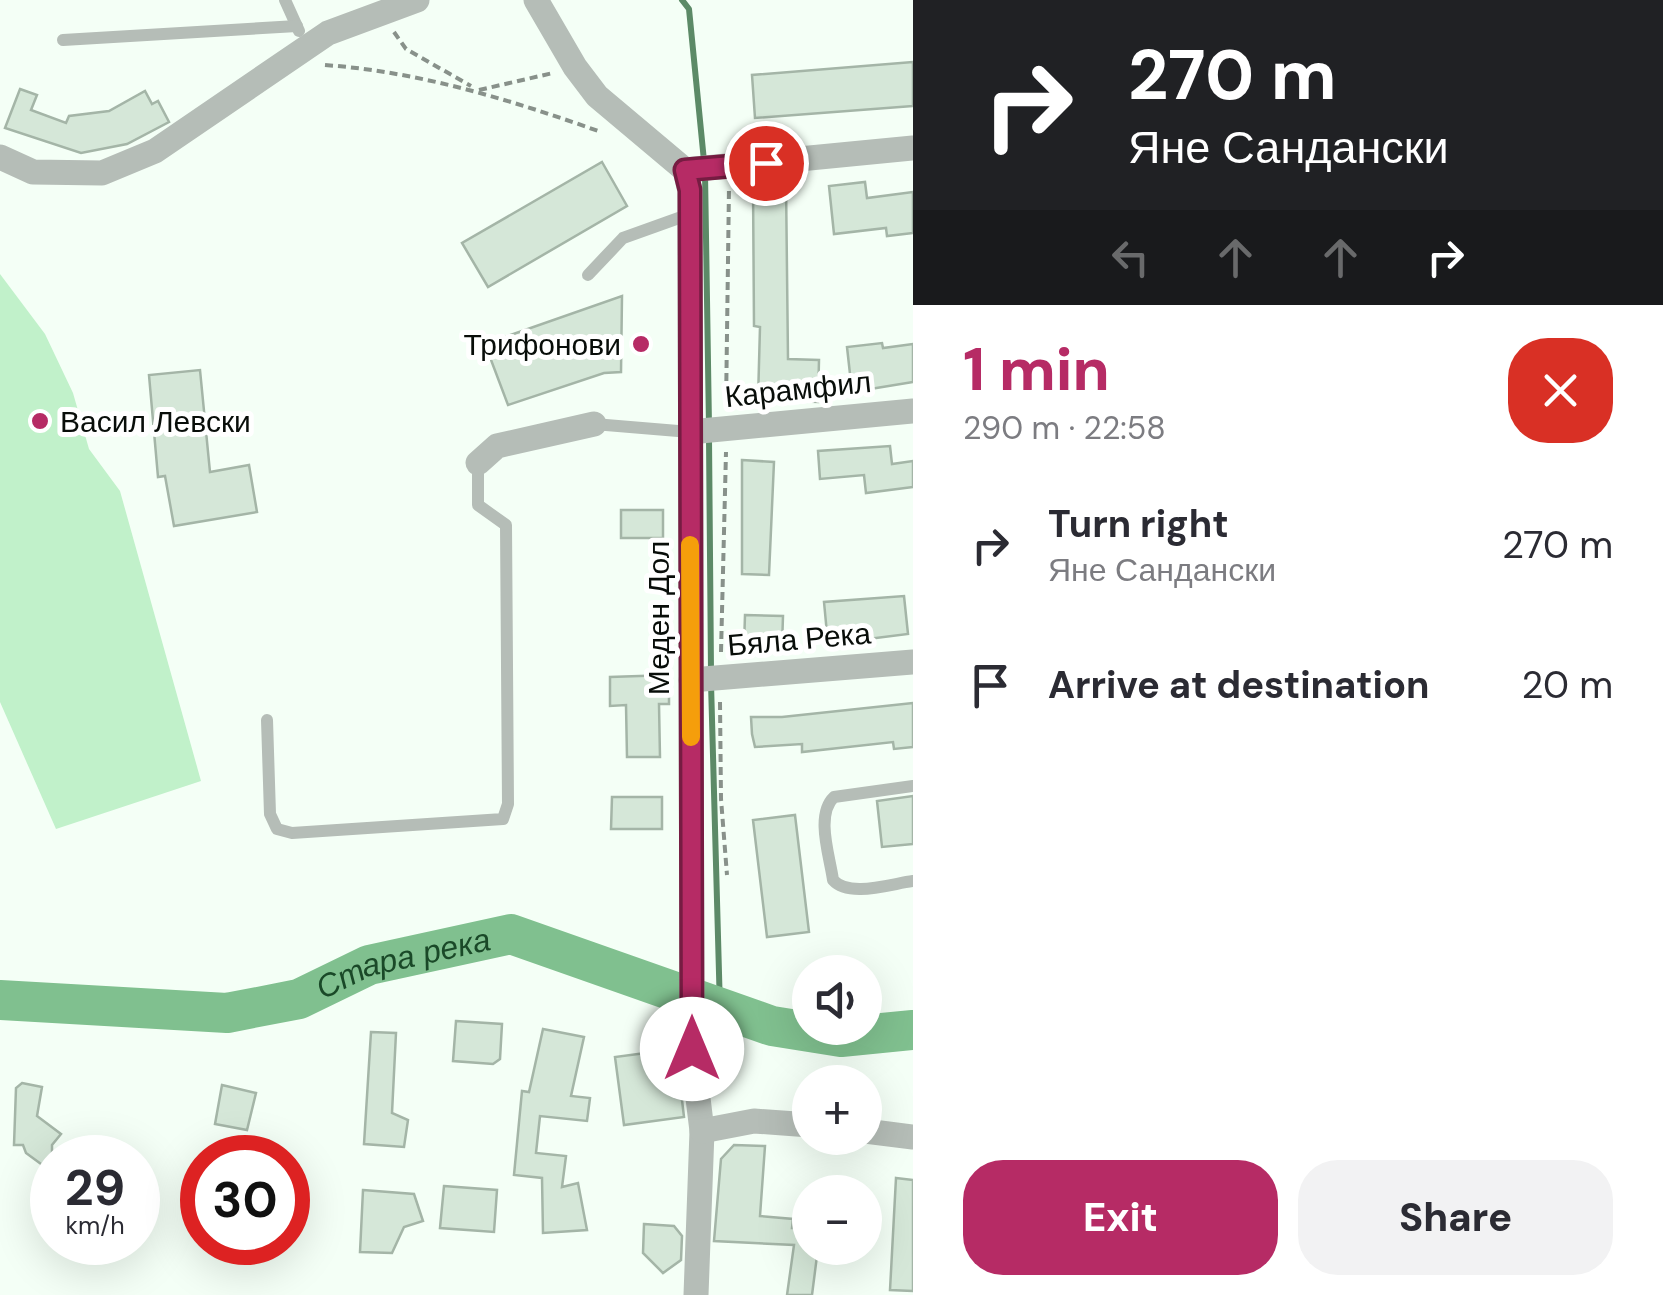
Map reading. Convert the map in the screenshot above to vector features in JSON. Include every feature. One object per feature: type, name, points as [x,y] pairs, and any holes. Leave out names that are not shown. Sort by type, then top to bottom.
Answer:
[{"type":"street","points":[[0,157],[33,172],[102,173],[155,151],[283,63],[302,36],[328,33],[377,6],[417,0]]},
{"type":"street","points":[[536,0],[575,68],[597,96],[708,169],[913,148]]},
{"type":"street","name":"Меден Дол","points":[[696,1295],[702,1131],[692,1049],[691,916],[707,680],[708,430],[690,214],[708,169]]},
{"type":"street","name":"Карамфил","points":[[708,430],[913,410]]},
{"type":"street","points":[[478,463],[497,446],[594,424]]},
{"type":"street","name":"Бяла Река","points":[[707,680],[913,662]]},
{"type":"street","points":[[702,1131],[754,1122],[792,1124]]},
{"type":"street","points":[[882,1134],[913,1137]]},
{"type":"lane","points":[[63,40],[302,36],[285,0]]},
{"type":"lane","points":[[588,275],[624,238],[690,214]]},
{"type":"lane","points":[[594,424],[708,430]]},
{"type":"lane","points":[[268,720],[270,814],[277,829],[292,833],[503,819],[508,804],[506,525],[478,505],[478,463]]},
{"type":"lane","points":[[913,786],[834,797],[824,816],[833,880],[840,888],[851,890],[913,881]]},
{"type":"path","points":[[377,6],[406,49],[478,90],[575,68]]},
{"type":"path","points":[[283,63],[352,67],[478,90],[602,133]]},
{"type":"path","points":[[708,169],[707,680],[727,874]]},
{"type":"green space","points":[[0,274],[45,334],[73,393],[89,449],[120,491],[201,781],[56,829],[0,702]]},
{"type":"building","points":[[913,62],[913,106],[755,118],[752,75]]},
{"type":"building","points":[[20,89],[37,95],[31,110],[66,123],[69,116],[109,111],[145,91],[152,104],[158,101],[169,122],[127,144],[81,153],[5,128]]},
{"type":"building","points":[[602,162],[627,206],[488,287],[462,243]]},
{"type":"building","points":[[865,182],[867,198],[913,192],[913,233],[887,236],[886,228],[834,234],[829,186]]},
{"type":"building","points":[[786,183],[788,359],[819,360],[818,402],[758,400],[760,327],[754,326],[753,185]]},
{"type":"building","points":[[622,296],[621,372],[604,373],[508,405],[485,344]]},
{"type":"building","points":[[882,343],[883,348],[913,344],[913,382],[852,392],[847,347]]},
{"type":"building","points":[[200,370],[210,472],[249,465],[257,512],[174,526],[165,476],[158,477],[149,375]]},
{"type":"building","points":[[890,446],[892,464],[913,461],[913,487],[866,493],[864,475],[820,479],[818,451]]},
{"type":"building","points":[[742,460],[774,462],[769,575],[742,574]]},
{"type":"building","points":[[621,510],[663,510],[663,538],[621,538]]},
{"type":"building","points":[[904,596],[908,634],[828,644],[824,602]]},
{"type":"building","points":[[745,615],[783,616],[782,647],[744,646]]},
{"type":"building","points":[[669,675],[669,704],[659,704],[660,757],[627,757],[626,705],[610,706],[610,677]]},
{"type":"building","points":[[913,703],[913,747],[894,749],[893,742],[802,752],[802,744],[755,747],[751,717]]},
{"type":"building","points":[[913,796],[913,844],[882,847],[877,801]]},
{"type":"building","points":[[612,797],[662,797],[662,829],[611,829]]},
{"type":"building","points":[[795,815],[809,932],[767,937],[753,820]]},
{"type":"building","points":[[456,1021],[502,1024],[500,1059],[493,1064],[453,1061]]},
{"type":"building","points":[[543,1029],[584,1037],[571,1096],[590,1098],[587,1121],[540,1116],[536,1153],[566,1156],[562,1187],[578,1183],[587,1230],[543,1233],[542,1178],[514,1175],[522,1091],[529,1092]]},
{"type":"building","points":[[371,1032],[396,1033],[392,1113],[408,1120],[404,1147],[364,1144]]},
{"type":"building","points":[[676,1049],[684,1117],[624,1125],[615,1057]]},
{"type":"building","points":[[22,1083],[42,1087],[37,1116],[61,1134],[30,1135],[30,1156],[23,1145],[14,1145],[16,1088]]},
{"type":"building","points":[[222,1085],[256,1093],[247,1130],[215,1124]]},
{"type":"building","points":[[734,1145],[765,1146],[760,1216],[792,1219],[792,1245],[714,1241],[721,1159]]},
{"type":"building","points":[[896,1178],[913,1180],[913,1291],[890,1290]]},
{"type":"building","points":[[444,1186],[497,1190],[494,1232],[440,1228]]},
{"type":"building","points":[[363,1190],[414,1194],[423,1221],[404,1227],[392,1253],[360,1252]]},
{"type":"building","points":[[644,1224],[674,1226],[682,1236],[681,1260],[663,1273],[643,1253]]},
{"type":"building","points":[[792,1259],[792,1265],[816,1265],[812,1295],[787,1295]]},
{"type":"waterway","name":"Меден Дол","points":[[682,0],[689,9],[704,161]]},
{"type":"waterway","name":"Меден Дол","points":[[705,173],[709,426]]},
{"type":"waterway","name":"Меден Дол","points":[[709,438],[711,671]]},
{"type":"waterway","name":"Меден Дол","points":[[711,683],[720,1009]]},
{"type":"waterway","name":"Стара река","points":[[0,1000],[227,1013],[299,999],[369,965],[511,934],[772,1026],[841,1037],[913,1030]]},
{"type":"slow traffic","points":[[690,545],[691,737]]},
{"type":"place","name":"Трифонови","points":[[641,344]]},
{"type":"place","name":"Васил Левски","points":[[40,421]]},
{"type":"route","points":[[692,1049],[690,190],[685,170],[766,163]]}]
